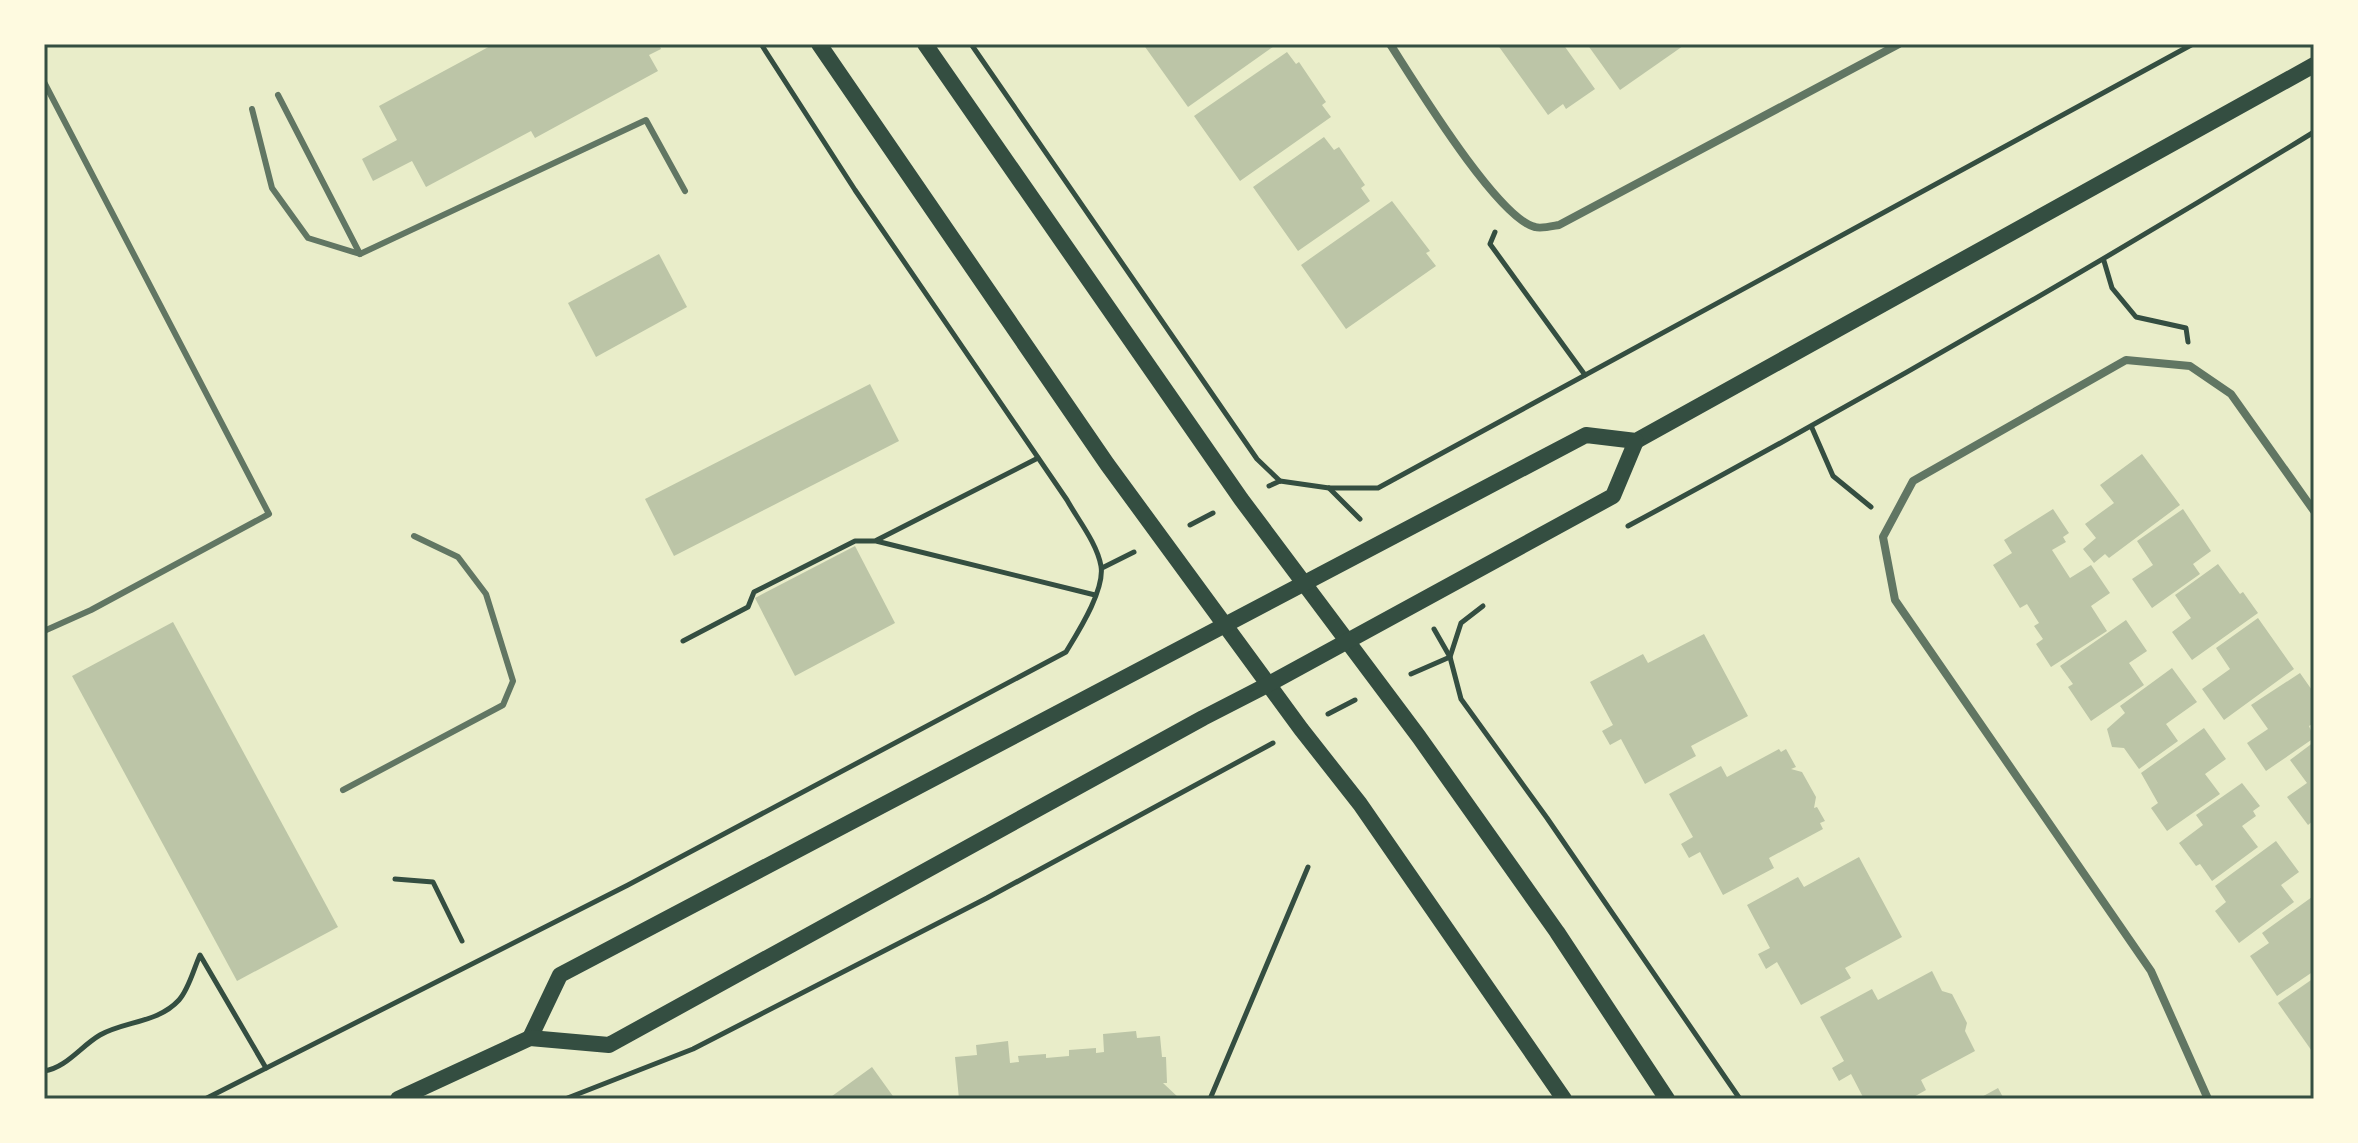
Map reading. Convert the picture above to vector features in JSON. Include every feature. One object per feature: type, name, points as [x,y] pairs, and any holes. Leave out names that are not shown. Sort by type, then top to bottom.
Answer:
[{"type":"main road","points":[[819,44],[1116,477],[1301,729],[1360,804],[1564,1099]]},
{"type":"main road","points":[[925,44],[1232,486],[1419,737],[1557,932],[1667,1099]]},
{"type":"main road","points":[[530,1038],[560,975],[1586,435],[1636,441],[2314,65]]},
{"type":"main road","points":[[398,1099],[530,1038],[609,1045],[1613,496],[1636,441]]},
{"type":"street","points":[[1390,44],[1478,175],[1505,208],[1535,227],[1559,225],[1899,44]]},
{"type":"street","points":[[2208,1099],[2151,971],[1895,600],[1883,537],[1913,481],[2126,360],[2190,366],[2231,394],[2314,511]]},
{"type":"lane","points":[[44,82],[269,514],[91,610],[44,631]]},
{"type":"lane","points":[[278,95],[360,254]]},
{"type":"lane","points":[[252,109],[272,188],[308,238],[360,254],[646,120],[685,191]]},
{"type":"lane","points":[[343,790],[503,705],[513,681],[486,594],[458,557],[414,536]]},
{"type":"path","points":[[205,1099],[628,885],[1066,652],[1090,613],[1102,568],[1094,546],[761,44]]},
{"type":"path","points":[[971,44],[1257,459],[1280,481]]},
{"type":"path","points":[[1269,486],[1280,481],[1329,488],[1378,488],[2193,44]]},
{"type":"path","points":[[1622,530],[1812,428],[2104,261],[2314,132]]},
{"type":"path","points":[[1505,208],[1490,244],[1585,375]]},
{"type":"path","points":[[2104,261],[2112,288],[2136,317],[2186,328],[2190,366]]},
{"type":"path","points":[[1812,428],[1833,476],[1890,523]]},
{"type":"path","points":[[876,541],[1038,458]]},
{"type":"path","points":[[1329,488],[1341,501]]},
{"type":"path","points":[[683,641],[748,607],[754,592],[855,541],[876,541],[1095,595]]},
{"type":"path","points":[[565,1099],[693,1049],[987,898],[1380,687],[1450,657],[1461,623],[1487,603]]},
{"type":"path","points":[[1442,642],[1450,657],[1461,699],[1740,1099]]},
{"type":"path","points":[[1210,1099],[1308,867]]},
{"type":"path","points":[[395,879],[433,882],[462,941]]},
{"type":"path","points":[[44,1071],[58,1069],[73,1054],[102,1034],[147,1021],[180,999],[200,955],[266,1068]]},
{"type":"building","points":[[494,44],[659,44],[661,49],[649,55],[658,71],[535,138],[531,131],[426,187],[412,161],[373,181],[362,159],[397,140],[379,106]]},
{"type":"building","points":[[1143,44],[1277,44],[1188,107]]},
{"type":"building","points":[[1497,44],[1563,44],[1595,89],[1566,109],[1563,104],[1548,115]]},
{"type":"building","points":[[1587,44],[1681,44],[1683,46],[1620,90]]},
{"type":"building","points":[[1287,52],[1296,64],[1299,62],[1326,102],[1322,105],[1331,117],[1240,181],[1194,116]]},
{"type":"building","points":[[1324,137],[1334,150],[1339,147],[1365,185],[1361,188],[1370,201],[1298,251],[1253,187]]},
{"type":"building","points":[[1392,201],[1430,251],[1426,253],[1436,266],[1346,329],[1301,265]]},
{"type":"building","points":[[659,254],[687,307],[596,357],[568,303]]},
{"type":"building","points":[[870,384],[899,441],[674,556],[645,499]]},
{"type":"building","points":[[2142,454],[2180,505],[2109,558],[2105,554],[2094,563],[2083,549],[2096,538],[2085,524],[2114,503],[2100,485]]},
{"type":"building","points":[[2053,509],[2069,533],[2063,537],[2066,542],[2052,550],[2070,578],[2091,565],[2110,593],[2091,606],[2107,631],[2051,667],[2036,644],[2043,639],[2034,626],[2039,623],[2027,604],[2020,608],[1993,565],[2012,553],[2004,540]]},
{"type":"building","points":[[2183,509],[2211,551],[2193,564],[2200,574],[2152,608],[2132,579],[2153,565],[2137,541]]},
{"type":"building","points":[[855,546],[895,623],[795,676],[755,598]]},
{"type":"building","points":[[2218,564],[2258,613],[2192,660],[2172,632],[2191,618],[2175,595]]},
{"type":"building","points":[[2258,618],[2294,669],[2224,720],[2202,689],[2230,669],[2216,648]]},
{"type":"building","points":[[2126,620],[2147,651],[2129,663],[2144,685],[2091,721],[2068,687],[2073,684],[2060,666]]},
{"type":"building","points":[[173,622],[338,927],[237,981],[72,676]]},
{"type":"building","points":[[1704,634],[1748,716],[1691,746],[1696,756],[1645,784],[1621,739],[1610,745],[1602,731],[1613,725],[1590,682],[1643,654],[1648,663]]},
{"type":"building","points":[[2172,668],[2197,702],[2166,724],[2178,741],[2139,769],[2124,748],[2112,747],[2107,729],[2125,713],[2120,706]]},
{"type":"building","points":[[2300,673],[2314,693],[2314,723],[2309,726],[2314,738],[2266,771],[2247,743],[2268,729],[2251,705]]},
{"type":"building","points":[[2204,728],[2226,759],[2205,774],[2220,794],[2167,831],[2151,808],[2158,803],[2141,773]]},
{"type":"building","points":[[2314,742],[2314,820],[2308,825],[2287,797],[2307,783],[2290,760]]},
{"type":"building","points":[[1779,749],[1781,752],[1786,749],[1796,767],[1791,769],[1802,772],[1816,797],[1814,808],[1817,807],[1825,821],[1820,823],[1823,829],[1769,858],[1774,868],[1723,895],[1700,852],[1689,858],[1681,844],[1693,837],[1669,794],[1721,766],[1727,777]]},
{"type":"building","points":[[2242,783],[2260,806],[2253,811],[2256,816],[2242,826],[2258,847],[2212,881],[2179,843],[2203,825],[2196,815]]},
{"type":"building","points":[[2276,841],[2299,872],[2281,885],[2294,902],[2239,943],[2215,911],[2226,902],[2215,886]]},
{"type":"building","points":[[1859,857],[1902,937],[1845,968],[1851,978],[1801,1005],[1777,962],[1766,969],[1758,954],[1770,948],[1747,905],[1798,877],[1804,887]]},
{"type":"building","points":[[2312,897],[2314,971],[2277,996],[2250,956],[2269,943],[2262,933]]},
{"type":"building","points":[[1932,971],[1942,991],[1952,994],[1967,1023],[1965,1031],[1975,1051],[1921,1080],[1926,1090],[1910,1099],[1864,1099],[1851,1074],[1839,1081],[1832,1068],[1844,1061],[1820,1017],[1872,989],[1878,1000]]},
{"type":"building","points":[[2314,978],[2314,1054],[2278,1003]]},
{"type":"building","points":[[1136,1031],[1137,1038],[1160,1036],[1162,1057],[1166,1057],[1167,1083],[1163,1083],[1180,1099],[959,1099],[955,1057],[977,1055],[976,1045],[1008,1041],[1010,1063],[1019,1062],[1018,1056],[1069,1056],[1069,1050],[1096,1048],[1096,1053],[1104,1052],[1103,1034]]},
{"type":"building","points":[[872,1067],[895,1099],[828,1099]]},
{"type":"building","points":[[1998,1088],[2004,1099],[1978,1099]]}]
